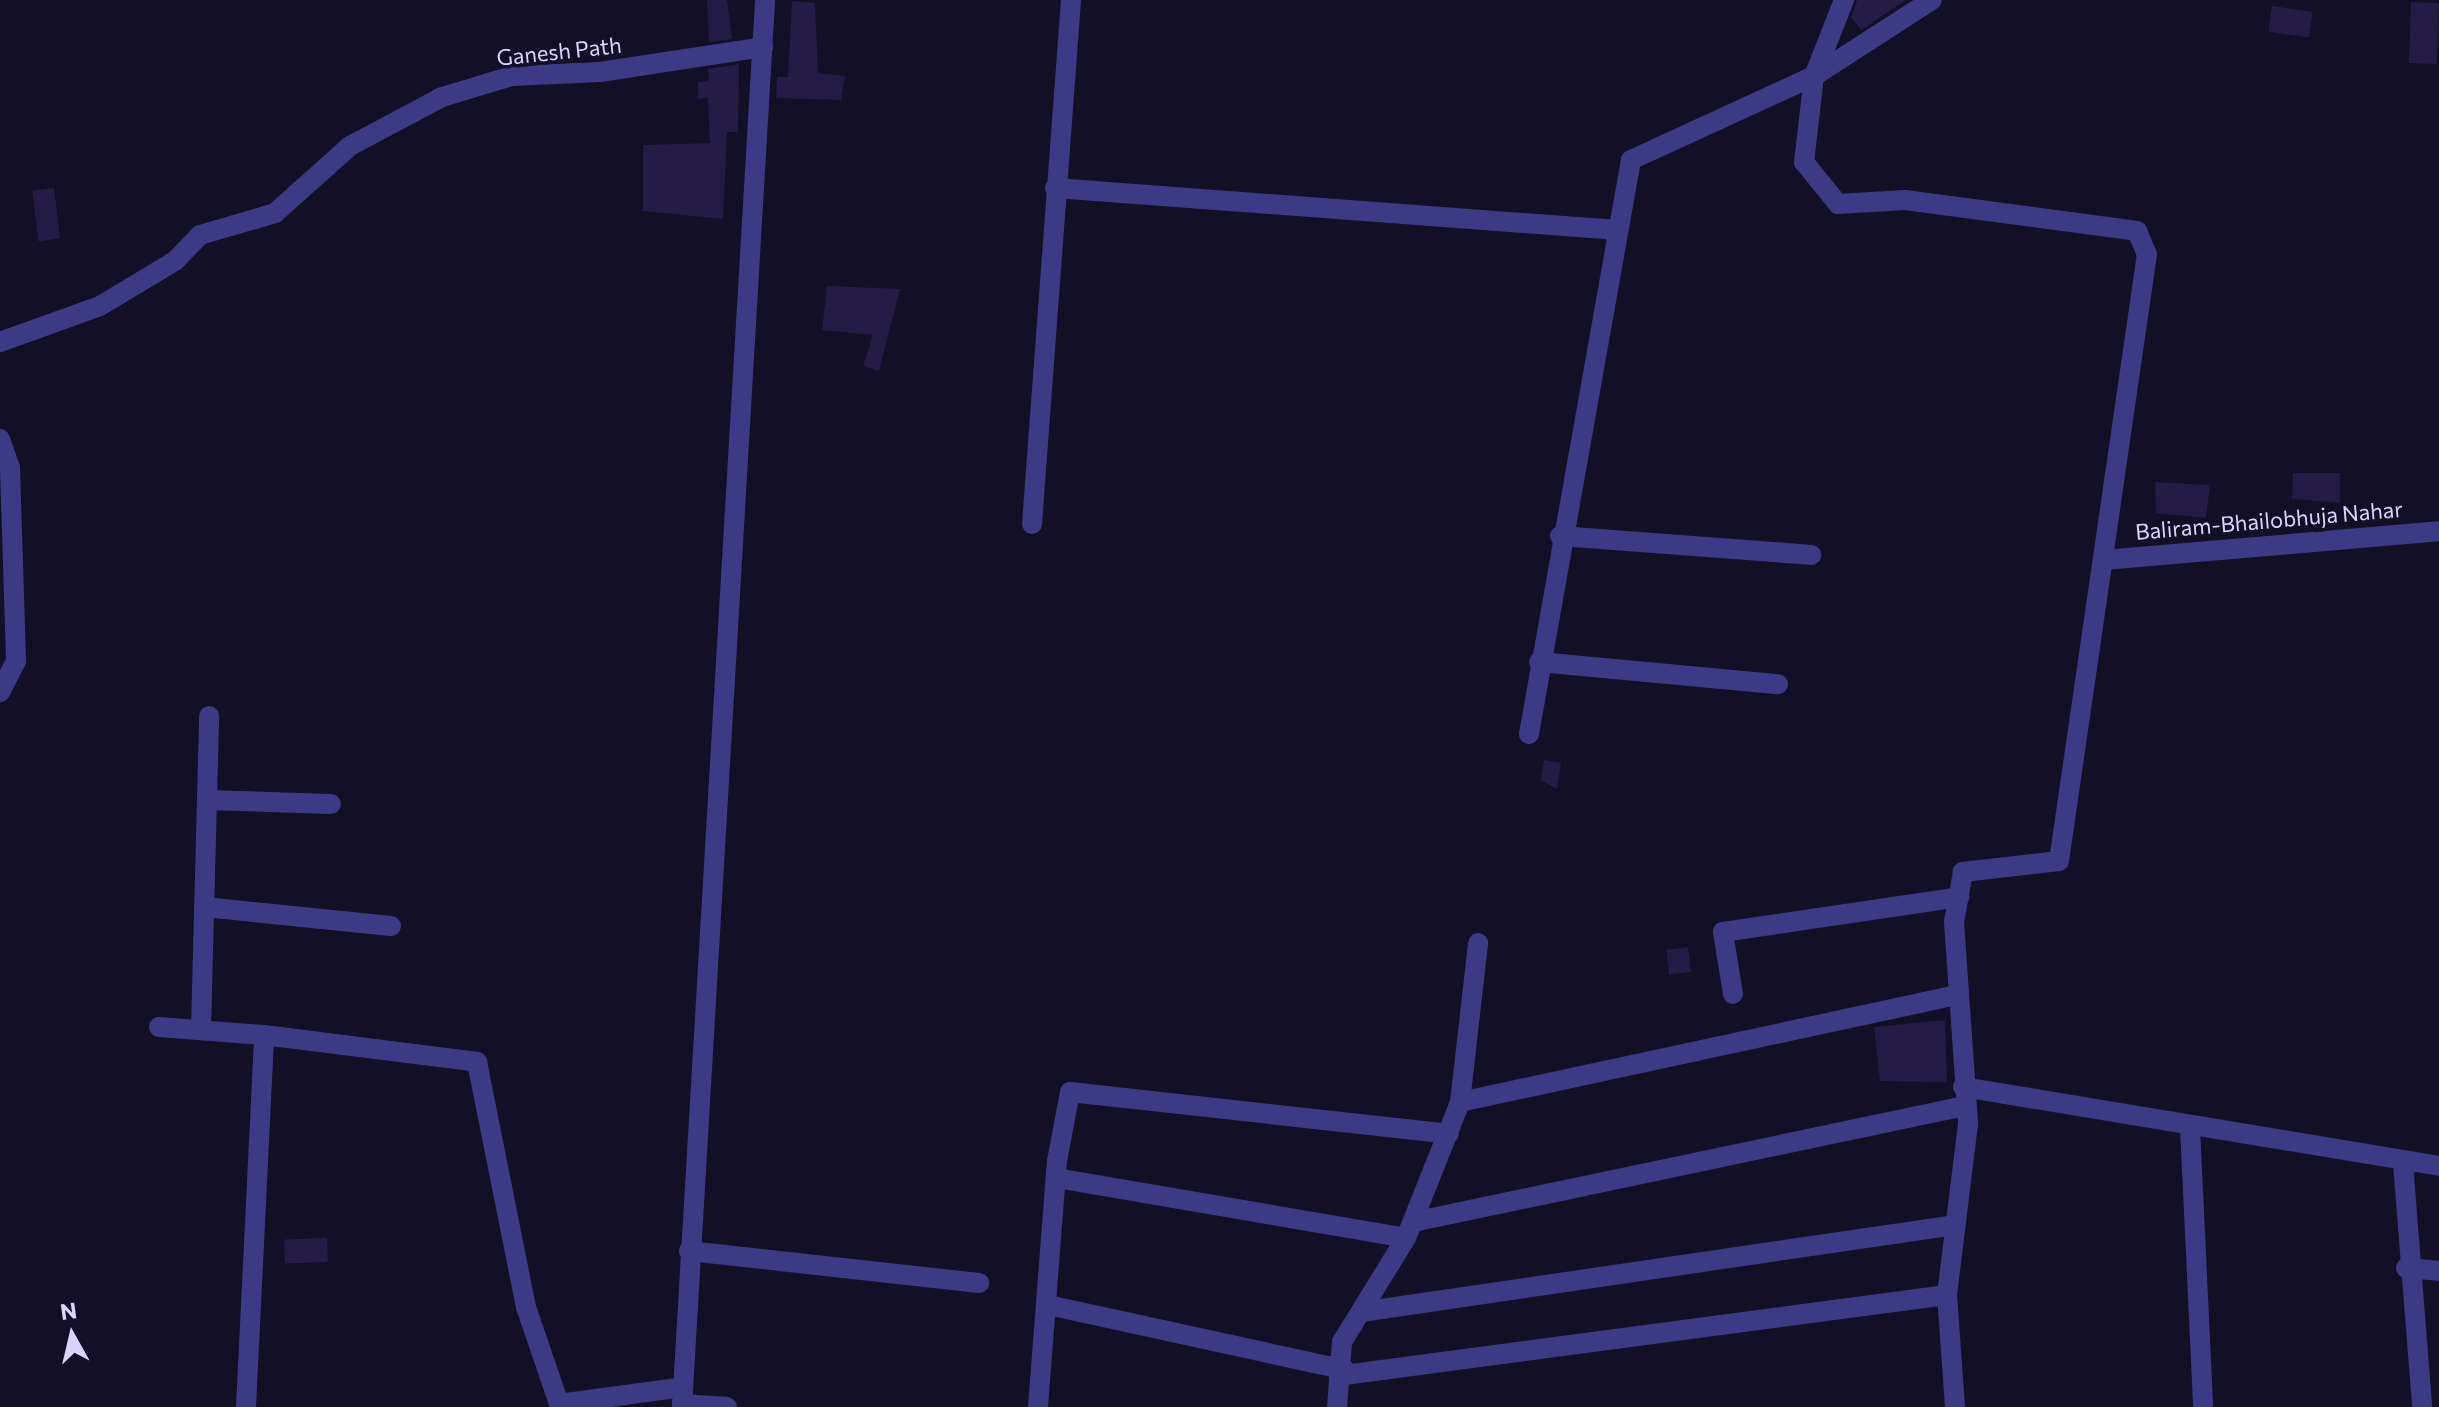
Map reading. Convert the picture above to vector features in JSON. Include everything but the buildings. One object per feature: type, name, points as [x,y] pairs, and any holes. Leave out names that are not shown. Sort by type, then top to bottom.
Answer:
[{"type":"street","points":[[683,1399],[689,1251],[765,0]]},
{"type":"street","points":[[1032,524],[1071,0]]},
{"type":"street","points":[[1844,0],[1814,76],[1804,162],[1838,204],[1905,200],[2137,231],[2147,254],[2144,292],[2059,861],[1963,872],[1959,897],[1957,995],[1964,1096],[1947,1295],[1955,1407]]},
{"type":"street","points":[[1529,734],[1560,536],[1631,160],[1814,76],[1932,0]]},
{"type":"street","name":"Ganesh Path","points":[[0,342],[100,306],[175,261],[200,235],[275,213],[350,146],[442,97],[512,76],[600,72],[763,47]]},
{"type":"street","points":[[1055,188],[1618,230]]},
{"type":"street","points":[[0,439],[13,517],[16,661],[0,692]]},
{"type":"street","points":[[0,561],[13,517]]},
{"type":"street","name":"Baliram-Bhailobhuja Nahar","points":[[2104,560],[2439,531]]},
{"type":"street","points":[[1560,536],[1811,555]]},
{"type":"street","points":[[1539,662],[1778,684]]},
{"type":"street","points":[[201,1028],[209,716]]},
{"type":"street","points":[[207,800],[331,804]]},
{"type":"street","points":[[1733,994],[1723,932],[1959,897]]},
{"type":"street","points":[[204,907],[391,926]]},
{"type":"street","points":[[1337,1407],[1345,1373],[1342,1342],[1409,1230],[1460,1102],[1478,943]]},
{"type":"street","points":[[1460,1102],[1957,995]]},
{"type":"street","points":[[159,1027],[201,1028],[477,1062],[526,1307],[559,1404],[683,1399],[727,1407]]},
{"type":"street","points":[[246,1407],[264,1035]]},
{"type":"street","points":[[1038,1407],[1056,1178],[1070,1092],[1449,1134]]},
{"type":"street","points":[[1056,1178],[1409,1230],[1964,1096],[2439,1166]]},
{"type":"street","points":[[2190,1127],[2203,1407]]},
{"type":"street","points":[[2403,1163],[2406,1268],[2427,1398]]},
{"type":"street","points":[[1361,1312],[1955,1225]]},
{"type":"street","points":[[689,1251],[979,1283]]},
{"type":"street","points":[[2406,1268],[2439,1271]]},
{"type":"street","points":[[1048,1305],[1345,1373],[1947,1295]]}]
